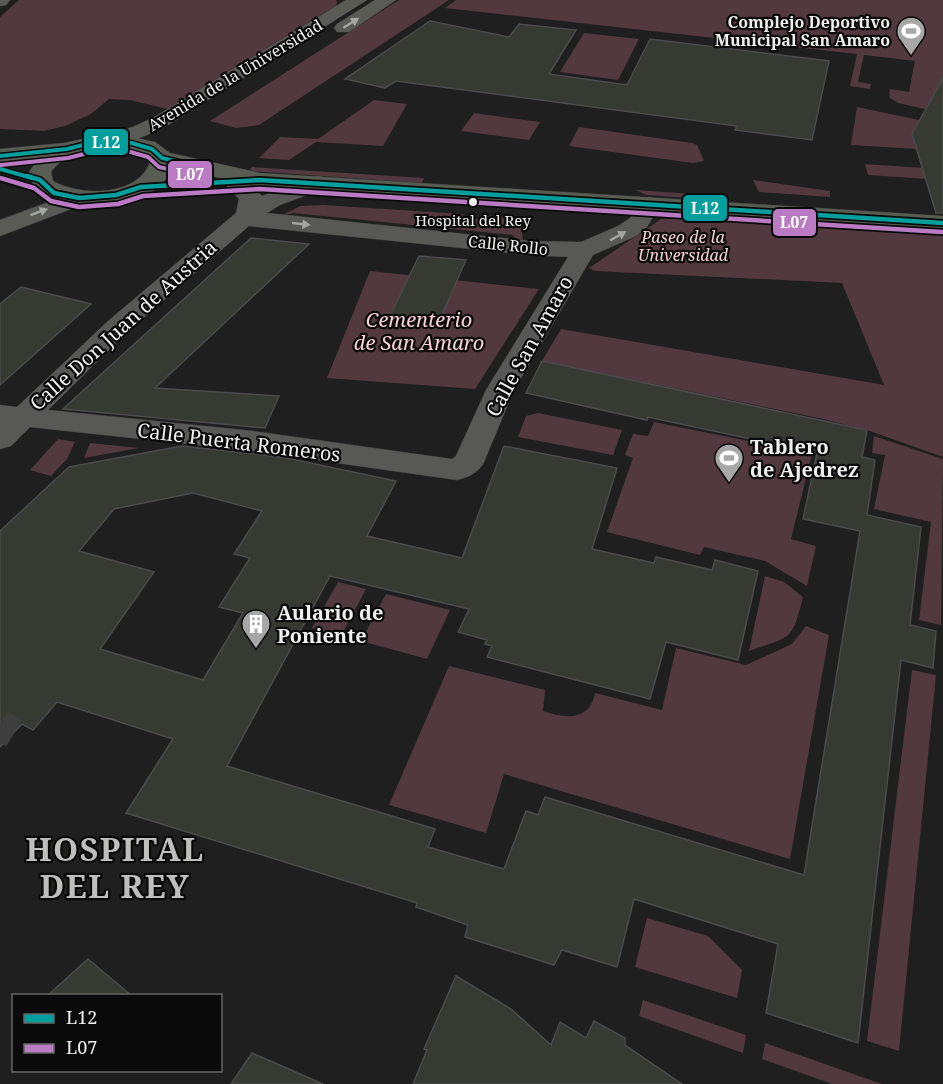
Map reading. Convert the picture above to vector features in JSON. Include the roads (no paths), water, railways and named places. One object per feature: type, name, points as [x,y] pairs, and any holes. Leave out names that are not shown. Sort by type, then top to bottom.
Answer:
[{"type":"highway","points":[[0,156],[67,150],[107,141],[140,144],[161,157],[260,180]]},
{"type":"highway","points":[[41,182],[40,172],[43,165],[67,150]]},
{"type":"highway","points":[[141,187],[160,173],[161,157]]},
{"type":"highway","points":[[0,169],[41,182],[54,193],[79,198],[116,195],[141,187],[260,180],[943,224]]},
{"type":"main road","name":"Avenida de la Universidad","points":[[161,157],[179,132],[387,0]]},
{"type":"main road","name":"Avenida de la Universidad","points":[[107,141],[140,131],[163,120],[350,2]]},
{"type":"main road","points":[[0,216],[41,182]]},
{"type":"main road","points":[[0,230],[22,218],[79,198]]},
{"type":"street","points":[[233,181],[251,197],[246,216]]},
{"type":"street","name":"Calle Don Juan de Austria","points":[[0,439],[10,416],[246,216],[288,192],[318,183]]},
{"type":"street","name":"Calle Rollo","points":[[246,216],[530,248],[584,250],[627,231],[639,222],[649,204]]},
{"type":"street","name":"Calle San Amaro","points":[[457,470],[470,462],[500,390],[584,250]]},
{"type":"street","name":"Calle Puerta Romeros","points":[[10,416],[253,441],[457,470]]},
{"type":"tunnel","points":[[0,725],[14,733]]},
{"type":"place","name":"Complejo Deportivo Municipal San Amaro","points":[[911,56]]},
{"type":"place","name":"Hospital del Rey","points":[[473,202]]},
{"type":"place","name":"Tablero de Ajedrez","points":[[729,484]]},
{"type":"place","name":"Aulario de Poniente","points":[[256,650]]},
{"type":"district","name":"HOSPITAL DEL REY","points":[[115,866]]},
{"type":"park label","name":"Paseo de la Universidad","points":[[683,246]]},
{"type":"park label","name":"Cementerio de San Amaro","points":[[419,330]]}]
